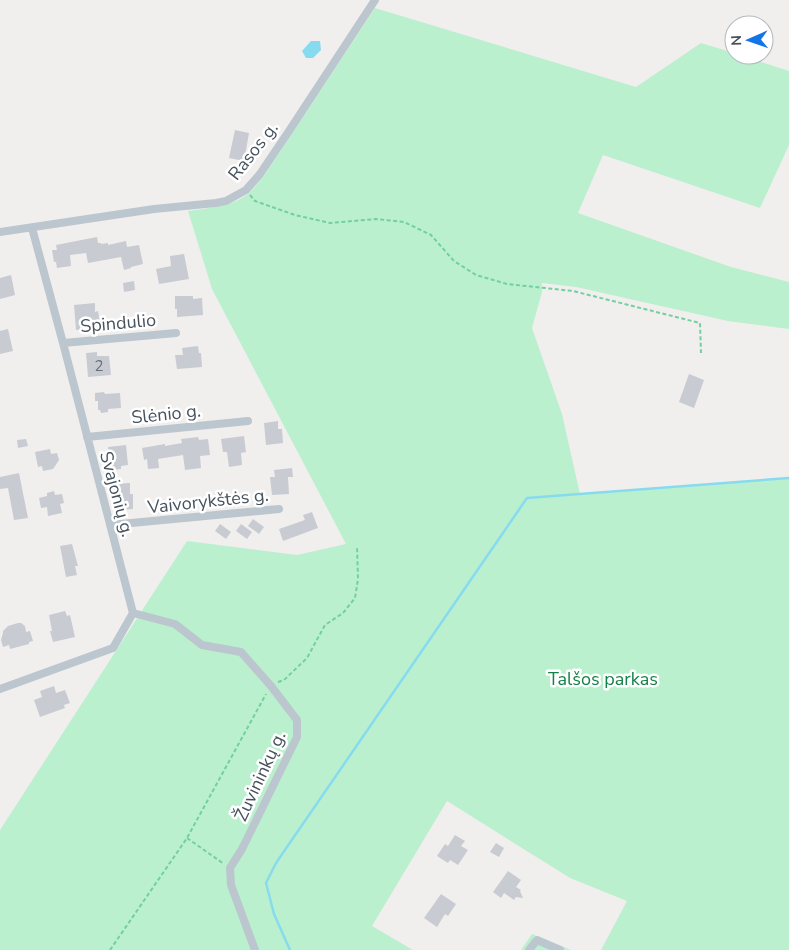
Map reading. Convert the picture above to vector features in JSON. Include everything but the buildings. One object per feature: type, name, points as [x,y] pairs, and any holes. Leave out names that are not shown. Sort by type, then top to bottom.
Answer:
[{"type":"street","name":"Rasos g.","points":[[0,232],[154,209],[221,202],[246,190],[260,174],[289,132],[375,0]]},
{"type":"street","name":"Svajonių g.","points":[[32,228],[133,613]]},
{"type":"street","name":"Spindulio","points":[[63,343],[176,333]]},
{"type":"street","name":"Slėnio g.","points":[[87,437],[248,420]]},
{"type":"street","name":"Vaivorykštės g.","points":[[110,525],[279,509]]},
{"type":"street","name":"Žuvininkų g.","points":[[133,613],[175,624],[202,645],[241,652],[271,686],[297,720],[298,738],[242,850],[230,868]]},
{"type":"street","points":[[0,688],[113,648],[133,613]]},
{"type":"street","points":[[230,868],[230,885],[255,950]]},
{"type":"street","points":[[529,950],[537,940],[560,950]]},
{"type":"path","points":[[246,190],[255,201],[294,215],[330,222],[376,219],[404,222],[431,235],[454,261],[476,275],[507,284],[572,291],[700,322],[701,353]]},
{"type":"path","points":[[110,950],[187,838],[271,686],[284,680],[307,658],[325,625],[343,613],[355,598],[358,579],[357,546]]},
{"type":"path","points":[[187,838],[230,868]]},
{"type":"green space","name":"Talšos parkas","points":[[375,8],[636,87],[701,43],[724,50],[724,65],[770,65],[789,71],[789,145],[760,208],[603,155],[578,213],[731,267],[789,282],[789,329],[728,321],[576,287],[542,283],[542,292],[532,328],[562,414],[580,494],[789,478],[789,950],[601,950],[627,901],[570,878],[447,801],[372,926],[413,950],[0,950],[0,830],[187,541],[297,555],[346,544],[212,289],[188,211],[234,202],[248,194],[266,173]]},
{"type":"green space","points":[[532,934],[571,950],[521,950]]},
{"type":"water","points":[[311,41],[320,41],[321,50],[313,58],[306,58],[302,51]]},
{"type":"waterway","points":[[290,950],[274,914],[266,883],[276,863],[527,498],[789,478]]}]
